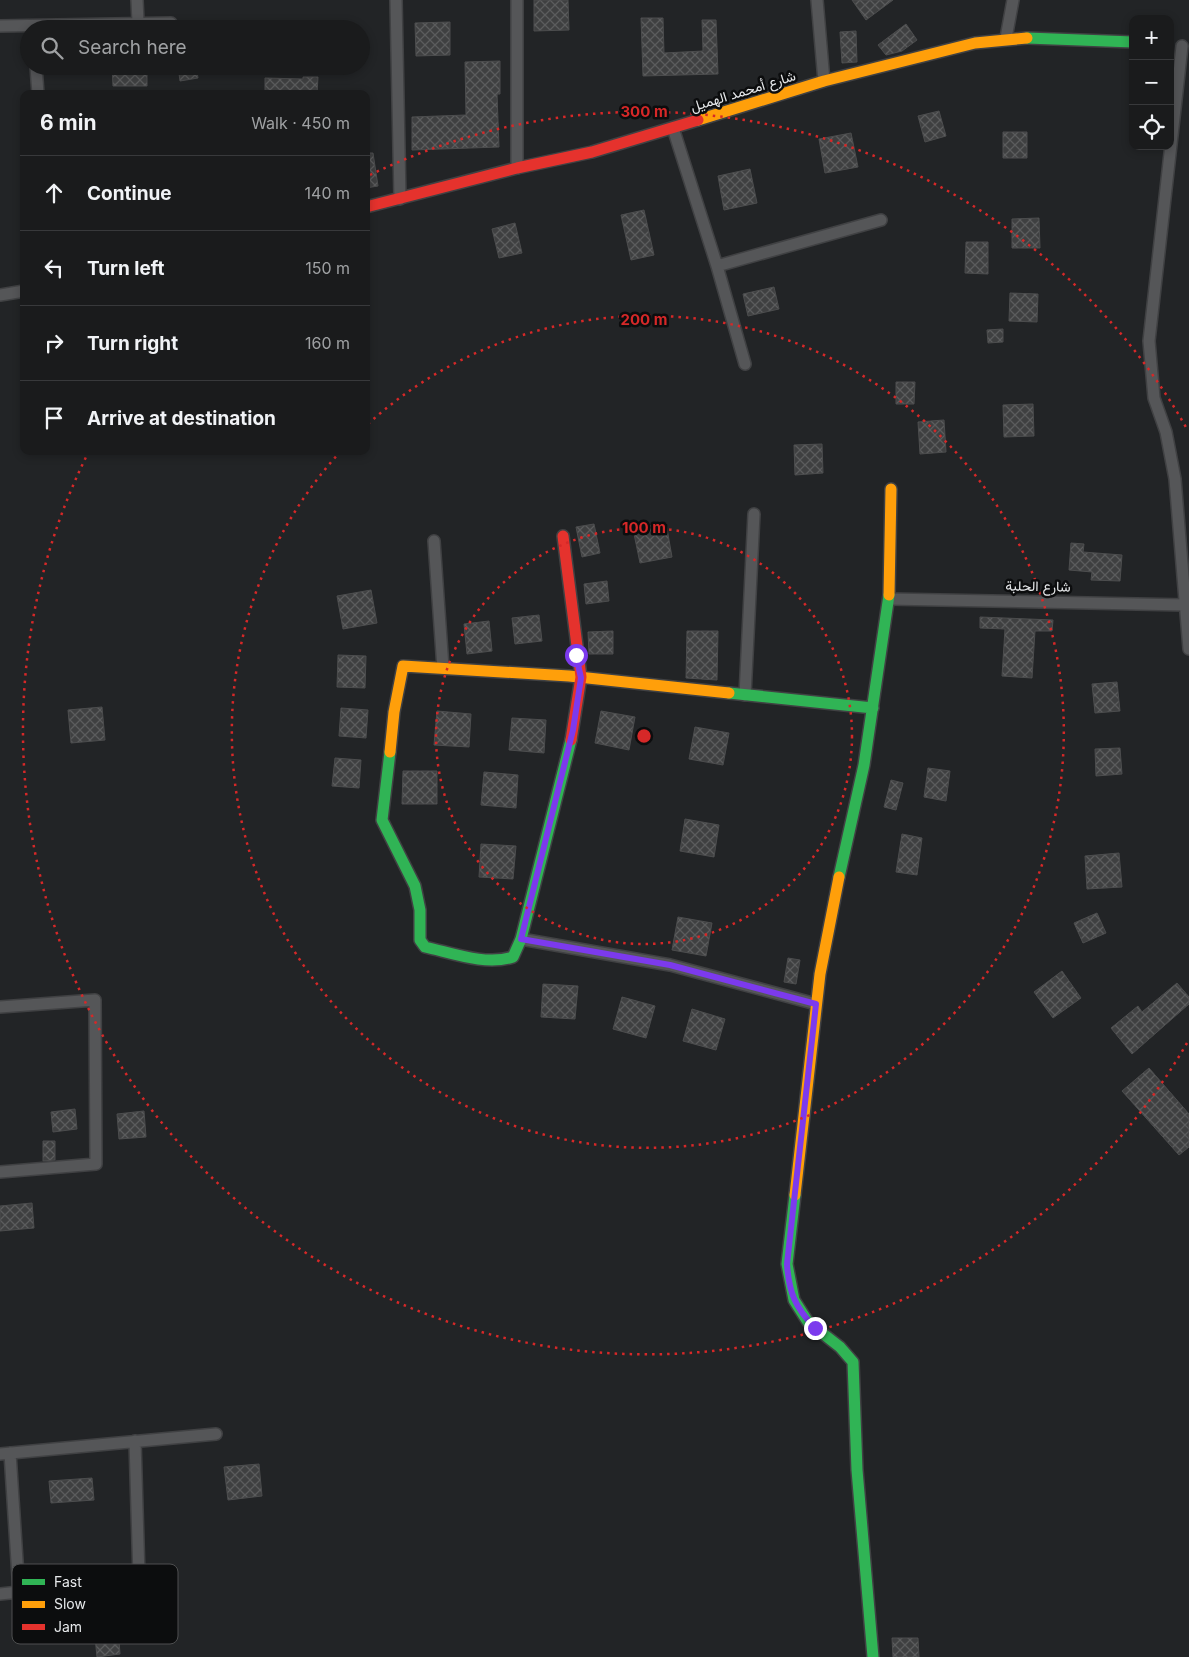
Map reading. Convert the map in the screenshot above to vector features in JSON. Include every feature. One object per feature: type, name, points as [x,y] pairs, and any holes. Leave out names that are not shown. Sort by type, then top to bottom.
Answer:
[{"type":"street","points":[[137,0],[138,20]]},
{"type":"street","points":[[396,0],[400,199]]},
{"type":"street","points":[[517,0],[517,168]]},
{"type":"street","points":[[817,0],[824,81]]},
{"type":"street","points":[[1006,38],[1013,0]]},
{"type":"street","points":[[0,26],[20,27]]},
{"type":"street","name":"شارع أمحمد الهميل","points":[[370,205],[517,168],[592,152],[824,81],[975,43],[1006,38],[1129,42]]},
{"type":"street","points":[[1180,46],[1149,341],[1154,398],[1166,432],[1176,479],[1189,649]]},
{"type":"street","points":[[37,75],[38,90]]},
{"type":"street","points":[[673,128],[717,266],[745,364]]},
{"type":"street","points":[[717,266],[881,220]]},
{"type":"street","points":[[0,295],[20,292]]},
{"type":"street","points":[[873,1657],[857,1470],[853,1362],[842,1348],[815,1328],[795,1305],[788,1281],[787,1264],[816,1004],[833,902],[864,765],[889,599],[891,489]]},
{"type":"street","points":[[745,695],[754,514]]},
{"type":"street","points":[[562,536],[581,678],[573,730],[521,939],[515,955],[508,960],[490,959],[425,947],[420,940],[420,910],[415,886],[383,824],[400,670],[402,666],[581,678],[873,708]]},
{"type":"street","points":[[434,541],[443,668]]},
{"type":"street","name":"شارع الحلبة","points":[[889,599],[1185,604]]},
{"type":"street","points":[[521,939],[670,965],[816,1004]]},
{"type":"street","points":[[0,1007],[95,1000],[96,1164],[0,1172]]},
{"type":"street","points":[[16,1564],[5,1454],[216,1434]]},
{"type":"street","points":[[135,1442],[139,1564]]},
{"type":"building","points":[[534,0],[568,0],[569,30],[534,31]]},
{"type":"building","points":[[852,0],[893,0],[866,20]]},
{"type":"building","points":[[641,18],[663,18],[664,53],[703,51],[702,20],[716,20],[718,74],[643,76]]},
{"type":"building","points":[[450,22],[450,55],[416,56],[415,23]]},
{"type":"building","points":[[906,24],[917,40],[902,51],[886,55],[878,45]]},
{"type":"building","points":[[856,31],[857,62],[842,63],[840,32]]},
{"type":"building","points":[[500,61],[500,94],[497,94],[499,147],[412,150],[412,117],[466,115],[465,62]]},
{"type":"building","points":[[112,75],[147,75],[147,86],[113,86]]},
{"type":"building","points":[[179,75],[198,75],[198,78],[180,81]]},
{"type":"building","points":[[303,77],[318,77],[317,90],[265,90],[265,78],[303,79]]},
{"type":"building","points":[[939,111],[946,136],[925,142],[918,116]]},
{"type":"building","points":[[1003,132],[1027,132],[1027,158],[1003,158]]},
{"type":"building","points":[[851,133],[858,167],[825,173],[819,139]]},
{"type":"building","points":[[370,153],[373,153],[378,186],[370,187]]},
{"type":"building","points":[[750,169],[757,203],[724,210],[718,176]]},
{"type":"building","points":[[644,210],[654,255],[631,260],[621,215]]},
{"type":"building","points":[[1039,218],[1040,248],[1012,248],[1012,219]]},
{"type":"building","points":[[515,223],[522,253],[499,258],[492,229]]},
{"type":"building","points":[[966,242],[988,242],[988,274],[965,273]]},
{"type":"building","points":[[774,287],[779,309],[748,316],[743,294]]},
{"type":"building","points":[[1010,293],[1038,294],[1037,322],[1009,321]]},
{"type":"building","points":[[1003,329],[1003,342],[988,343],[987,330]]},
{"type":"building","points":[[896,382],[915,382],[914,404],[896,404]]},
{"type":"building","points":[[1033,404],[1034,436],[1004,437],[1003,405]]},
{"type":"building","points":[[944,420],[946,452],[920,454],[918,422]]},
{"type":"building","points":[[822,444],[823,473],[795,475],[794,445]]},
{"type":"building","points":[[666,523],[672,557],[640,563],[633,529]]},
{"type":"building","points":[[594,524],[600,553],[582,557],[576,527]]},
{"type":"building","points":[[1071,543],[1084,544],[1083,552],[1122,555],[1120,581],[1091,580],[1092,572],[1069,570]]},
{"type":"building","points":[[607,581],[609,601],[586,604],[584,584]]},
{"type":"building","points":[[371,590],[377,623],[343,629],[337,596]]},
{"type":"building","points":[[539,615],[542,641],[515,644],[512,618]]},
{"type":"building","points":[[980,617],[1053,620],[1052,631],[1035,631],[1032,678],[1002,676],[1005,629],[980,628]]},
{"type":"building","points":[[489,621],[492,651],[467,654],[464,624]]},
{"type":"building","points":[[613,631],[613,654],[589,654],[588,632]]},
{"type":"building","points":[[687,631],[718,631],[717,680],[686,678]]},
{"type":"building","points":[[338,655],[366,656],[365,688],[337,687]]},
{"type":"building","points":[[1117,682],[1120,711],[1095,713],[1092,684]]},
{"type":"building","points":[[102,707],[105,740],[71,743],[68,710]]},
{"type":"building","points":[[341,708],[368,710],[366,738],[339,736]]},
{"type":"building","points":[[437,711],[471,714],[469,747],[434,745]]},
{"type":"building","points":[[601,711],[635,717],[629,750],[595,743]]},
{"type":"building","points":[[512,718],[546,720],[544,753],[509,750]]},
{"type":"building","points":[[695,727],[729,733],[723,765],[689,759]]},
{"type":"building","points":[[1120,748],[1122,774],[1096,776],[1095,749]]},
{"type":"building","points":[[335,758],[361,760],[359,788],[332,786]]},
{"type":"building","points":[[928,768],[950,771],[946,801],[924,797]]},
{"type":"building","points":[[403,771],[437,771],[437,804],[402,804]]},
{"type":"building","points":[[484,772],[518,775],[516,808],[481,805]]},
{"type":"building","points":[[891,780],[903,783],[896,810],[884,807]]},
{"type":"building","points":[[685,819],[719,825],[714,857],[680,851]]},
{"type":"building","points":[[902,834],[922,838],[917,875],[896,872]]},
{"type":"building","points":[[481,844],[516,846],[513,879],[479,877]]},
{"type":"building","points":[[1119,853],[1122,887],[1087,889],[1085,856]]},
{"type":"building","points":[[1097,913],[1106,933],[1083,943],[1074,923]]},
{"type":"building","points":[[678,917],[712,923],[706,956],[672,950]]},
{"type":"building","points":[[788,958],[800,960],[796,984],[784,982]]},
{"type":"building","points":[[1062,971],[1081,998],[1053,1018],[1034,992]]},
{"type":"building","points":[[1177,983],[1189,997],[1189,1004],[1132,1054],[1111,1028],[1138,1006],[1142,1012]]},
{"type":"building","points":[[543,984],[578,986],[575,1019],[541,1017]]},
{"type":"building","points":[[622,997],[655,1006],[646,1038],[613,1029]]},
{"type":"building","points":[[692,1009],[725,1019],[716,1050],[683,1041]]},
{"type":"building","points":[[1149,1068],[1189,1114],[1189,1147],[1179,1155],[1122,1091]]},
{"type":"building","points":[[75,1109],[77,1129],[53,1132],[51,1112]]},
{"type":"building","points":[[144,1111],[146,1137],[119,1139],[117,1114]]},
{"type":"building","points":[[43,1141],[55,1141],[55,1160],[43,1161]]},
{"type":"building","points":[[32,1203],[34,1228],[0,1231],[0,1206]]},
{"type":"building","points":[[259,1464],[262,1496],[228,1500],[224,1467]]},
{"type":"building","points":[[92,1478],[94,1500],[51,1503],[49,1481]]},
{"type":"building","points":[[892,1638],[918,1638],[919,1657],[893,1657]]},
{"type":"building","points":[[96,1644],[119,1644],[120,1654],[97,1657]]},
{"type":"traffic: fast","points":[[1027,38],[1129,42]]},
{"type":"traffic: fast","points":[[839,877],[864,765],[889,595]]},
{"type":"traffic: fast","points":[[729,693],[873,708]]},
{"type":"traffic: fast","points":[[390,752],[382,820],[415,886],[420,910],[420,940],[425,947],[458,955],[492,960],[513,957],[521,939],[571,740]]},
{"type":"traffic: fast","points":[[795,1195],[787,1264],[794,1300],[808,1322],[840,1347],[853,1362],[857,1470],[873,1657]]},
{"type":"traffic: slow","points":[[698,120],[824,81],[975,43],[1027,38]]},
{"type":"traffic: slow","points":[[889,595],[891,489]]},
{"type":"traffic: slow","points":[[390,752],[394,712],[403,666],[569,676],[729,693]]},
{"type":"traffic: slow","points":[[795,1195],[820,974],[839,877]]},
{"type":"traffic: jam","points":[[370,206],[517,168],[592,152],[698,120]]},
{"type":"traffic: jam","points":[[563,536],[581,677],[571,740]]},
{"type":"route","points":[[576,655],[581,678],[573,730],[521,939],[670,965],[816,1004],[794,1187],[787,1264],[788,1281],[795,1305],[815,1328]]}]
